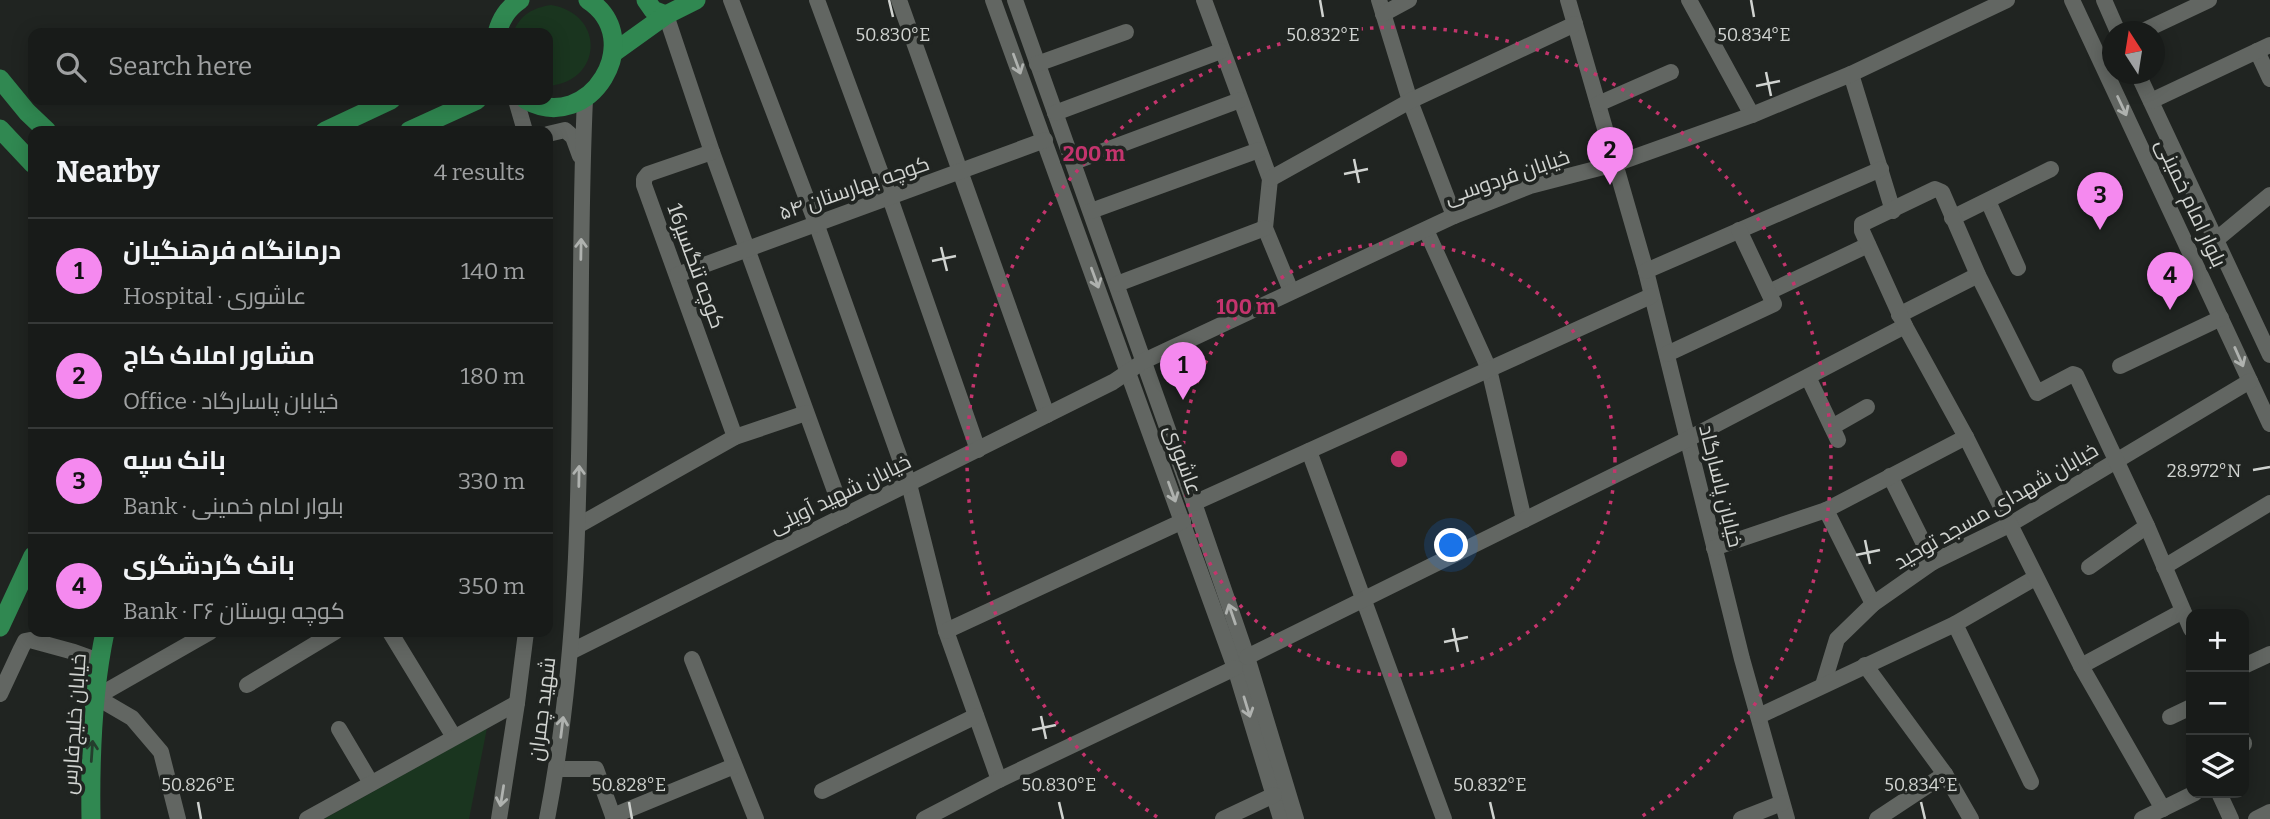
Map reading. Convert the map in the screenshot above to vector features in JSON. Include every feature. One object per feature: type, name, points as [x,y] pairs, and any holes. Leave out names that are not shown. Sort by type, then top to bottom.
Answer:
[{"type":"main road","points":[[542,105],[567,106],[585,99],[599,86],[609,70],[613,53],[612,35],[606,18],[588,0]]},
{"type":"main road","points":[[646,0],[653,10],[666,15]]},
{"type":"main road","points":[[613,53],[666,15],[696,0]]},
{"type":"main road","points":[[498,28],[513,2]]},
{"type":"main road","points":[[0,79],[27,113],[41,126]]},
{"type":"main road","points":[[336,126],[380,105]]},
{"type":"main road","points":[[421,126],[466,105]]},
{"type":"main road","points":[[0,129],[28,159]]},
{"type":"main road","points":[[0,627],[28,567]]},
{"type":"main road","name":"خیابان خلیج‌فارس","points":[[90,819],[96,698],[104,637]]},
{"type":"street","points":[[731,0],[817,223],[909,484],[946,631],[999,780]]},
{"type":"street","points":[[817,0],[978,450]]},
{"type":"street","points":[[899,0],[1047,415]]},
{"type":"street","name":"عاشوری","points":[[993,0],[1183,521],[1241,663],[1296,819]]},
{"type":"street","name":"عاشوری","points":[[1015,0],[1194,503],[1241,663],[1277,817]]},
{"type":"street","points":[[1204,0],[1270,179],[1265,228],[1292,290]]},
{"type":"street","points":[[1409,0],[1381,7],[1410,101],[1454,216]]},
{"type":"street","name":"خیابان پاسارگاد","points":[[1568,0],[1646,271],[1742,659],[1784,811]]},
{"type":"street","points":[[1689,0],[1752,115]]},
{"type":"street","name":"خیابان فردوسی","points":[[1128,372],[1144,361],[1292,290],[1454,216],[1530,186],[1615,164],[1752,115],[1852,74],[2007,0]]},
{"type":"street","name":"بلوار امام خمینی","points":[[2072,0],[2270,424]]},
{"type":"street","points":[[2104,0],[2113,21]]},
{"type":"street","points":[[2164,21],[2209,0]]},
{"type":"street","points":[[666,15],[712,152],[844,516]]},
{"type":"street","points":[[1270,179],[1410,101],[1575,24]]},
{"type":"street","points":[[1037,64],[1126,32]]},
{"type":"street","points":[[2151,101],[2264,48],[2270,79]]},
{"type":"street","points":[[1055,113],[1222,51]]},
{"type":"street","points":[[1598,104],[1671,72]]},
{"type":"street","points":[[1852,74],[1894,211]]},
{"type":"street","name":"بلوار امام خمینی","points":[[2143,84],[2270,355]]},
{"type":"street","name":"شهید چمران","points":[[547,819],[557,769],[570,652],[579,525],[582,162],[585,99]]},
{"type":"street","points":[[1074,162],[1240,100]]},
{"type":"street","points":[[517,105],[524,126]]},
{"type":"street","points":[[553,133],[565,130],[573,137],[582,162]]},
{"type":"street","name":"کوچه بهارستان ۵۴","points":[[677,275],[1045,140]]},
{"type":"street","points":[[1091,211],[1259,150]]},
{"type":"street","name":"کوچه تنگسیر16","points":[[712,152],[648,174],[644,185],[735,437]]},
{"type":"street","points":[[1646,271],[1881,169]]},
{"type":"street","points":[[1952,218],[2052,169]]},
{"type":"street","points":[[2162,808],[2081,666],[1966,437],[1902,321],[1861,231],[1862,224],[1939,189],[2037,393],[2073,374],[2076,375],[2147,526],[2186,618]]},
{"type":"street","points":[[2217,239],[2270,195]]},
{"type":"street","points":[[1988,201],[2018,268]]},
{"type":"street","points":[[1117,284],[1265,228]]},
{"type":"street","points":[[1426,230],[1489,369],[1524,520]]},
{"type":"street","points":[[1667,354],[1773,306],[1774,302],[1739,230]]},
{"type":"street","points":[[1769,292],[1868,245]]},
{"type":"street","points":[[924,819],[1688,439],[1808,377],[1978,275]]},
{"type":"street","points":[[1194,503],[1651,296]]},
{"type":"street","points":[[2120,366],[2221,318]]},
{"type":"street","name":"خیابان شهید آوینی","points":[[570,652],[978,450],[1128,372]]},
{"type":"street","points":[[1808,377],[1835,433],[1867,407]]},
{"type":"street","name":"خیابان شهدای مسجد توحید","points":[[1823,685],[1837,639],[1873,604],[1933,562],[2009,525],[2250,381]]},
{"type":"street","points":[[579,525],[735,437],[806,413]]},
{"type":"street","points":[[1714,548],[1826,510],[1966,437]]},
{"type":"street","points":[[1309,451],[1444,819]]},
{"type":"street","points":[[1890,476],[1933,562]]},
{"type":"street","points":[[2164,567],[2270,503]]},
{"type":"street","points":[[1826,510],[1873,604]]},
{"type":"street","points":[[946,631],[1183,521]]},
{"type":"street","points":[[2089,567],[2147,526]]},
{"type":"street","points":[[1759,716],[1955,624],[2035,578]]},
{"type":"street","points":[[2081,666],[2183,611]]},
{"type":"street","points":[[1955,624],[2031,782]]},
{"type":"street","points":[[96,698],[201,637]]},
{"type":"street","points":[[247,685],[327,637]]},
{"type":"street","points":[[393,637],[454,737]]},
{"type":"street","name":"شهید چمران","points":[[499,819],[525,637]]},
{"type":"street","points":[[0,694],[25,641],[30,640],[99,661]]},
{"type":"street","points":[[2249,664],[2270,654]]},
{"type":"street","points":[[692,659],[756,819]]},
{"type":"street","points":[[1866,666],[1945,774],[1971,819]]},
{"type":"street","points":[[96,698],[132,718],[161,752],[178,819]]},
{"type":"street","points":[[307,819],[517,703]]},
{"type":"street","points":[[2170,717],[2186,709]]},
{"type":"street","points":[[822,791],[976,716]]},
{"type":"street","points":[[339,729],[371,783]]},
{"type":"street","points":[[557,769],[596,769],[614,817],[734,766]]},
{"type":"street","points":[[1877,819],[1945,774]]},
{"type":"street","points":[[1223,819],[1274,795]]},
{"type":"street","points":[[2142,819],[2186,797]]},
{"type":"street","points":[[2221,798],[2231,819]]},
{"type":"street","points":[[1741,819],[1784,811]]},
{"type":"street","points":[[2256,819],[2270,812]]},
{"type":"green space","points":[[551,5],[569,11],[581,21],[589,34],[591,47],[588,61],[579,73],[566,82],[553,85],[553,28],[516,28],[527,13]]},
{"type":"green space","points":[[487,728],[469,819],[324,819]]},
{"type":"place","name":"مشاور املاک کاج","points":[[1610,185]]},
{"type":"place","name":"بانک سپه","points":[[2100,230]]},
{"type":"place","name":"بانک گردشگری","points":[[2170,310]]},
{"type":"place","name":"درمانگاه فرهنگیان","points":[[1183,400]]}]
